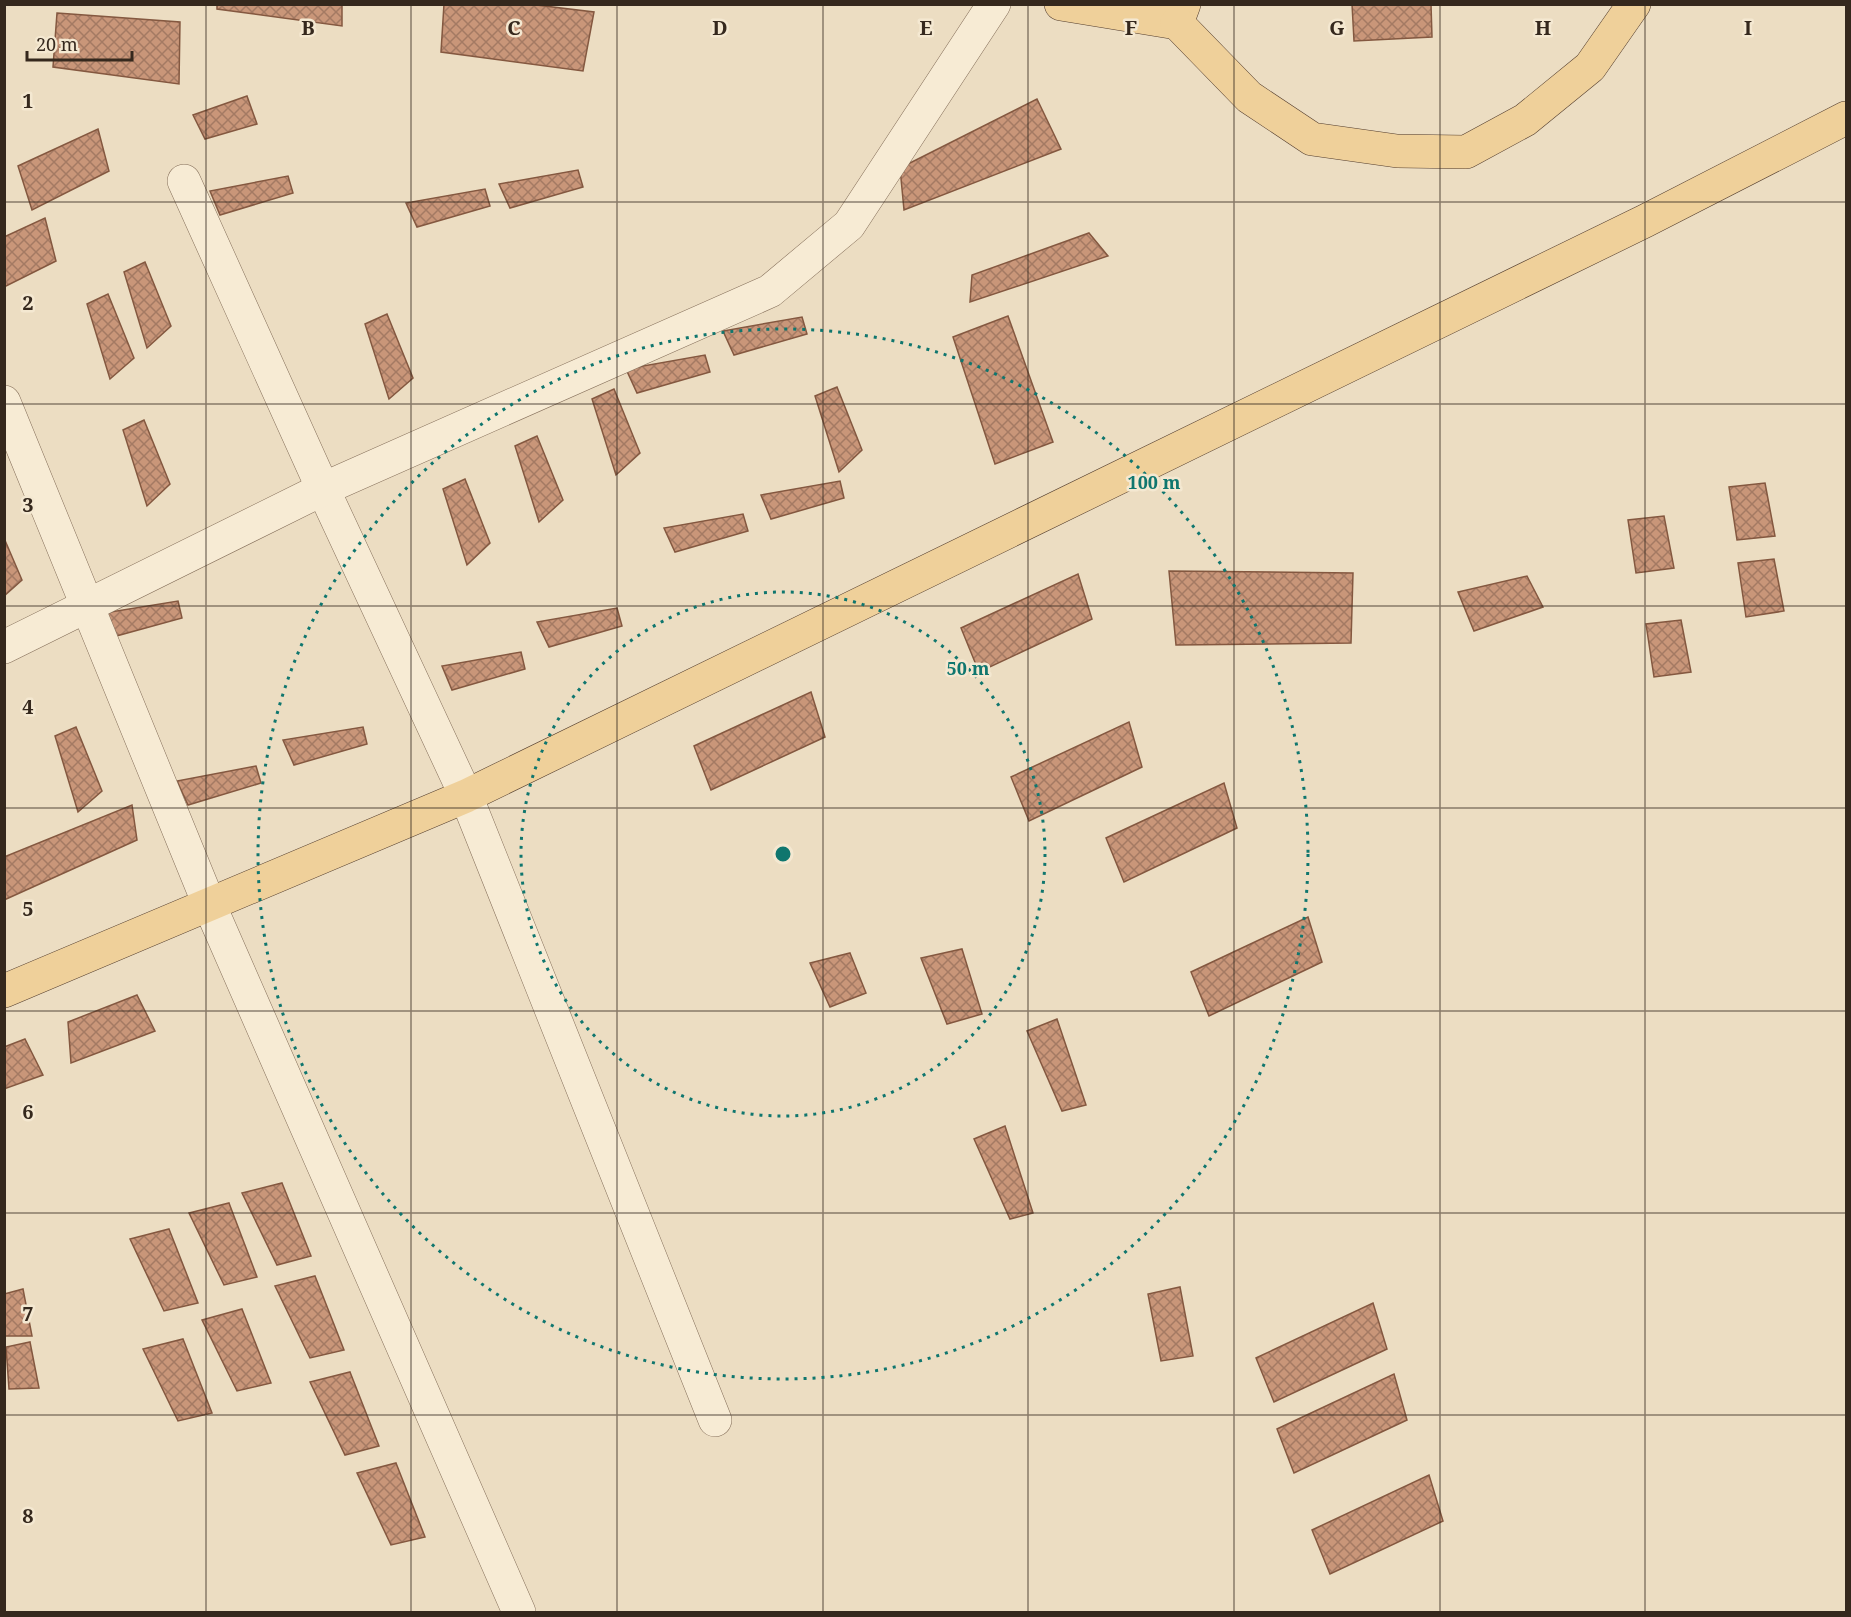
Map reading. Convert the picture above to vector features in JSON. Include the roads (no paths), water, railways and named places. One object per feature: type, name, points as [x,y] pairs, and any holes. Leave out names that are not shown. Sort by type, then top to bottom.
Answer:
[{"type":"main road","points":[[1061,4],[1181,14],[1250,97],[1312,139],[1397,151],[1466,152],[1525,120],[1590,68],[1634,4]]},
{"type":"main road","points":[[4,991],[466,796],[1645,221],[1846,118]]},
{"type":"street","points":[[4,647],[323,489],[771,291],[849,225],[994,4]]},
{"type":"street","points":[[184,181],[323,489],[466,796],[715,1420]]},
{"type":"street","points":[[4,402],[209,904],[519,1612]]}]
